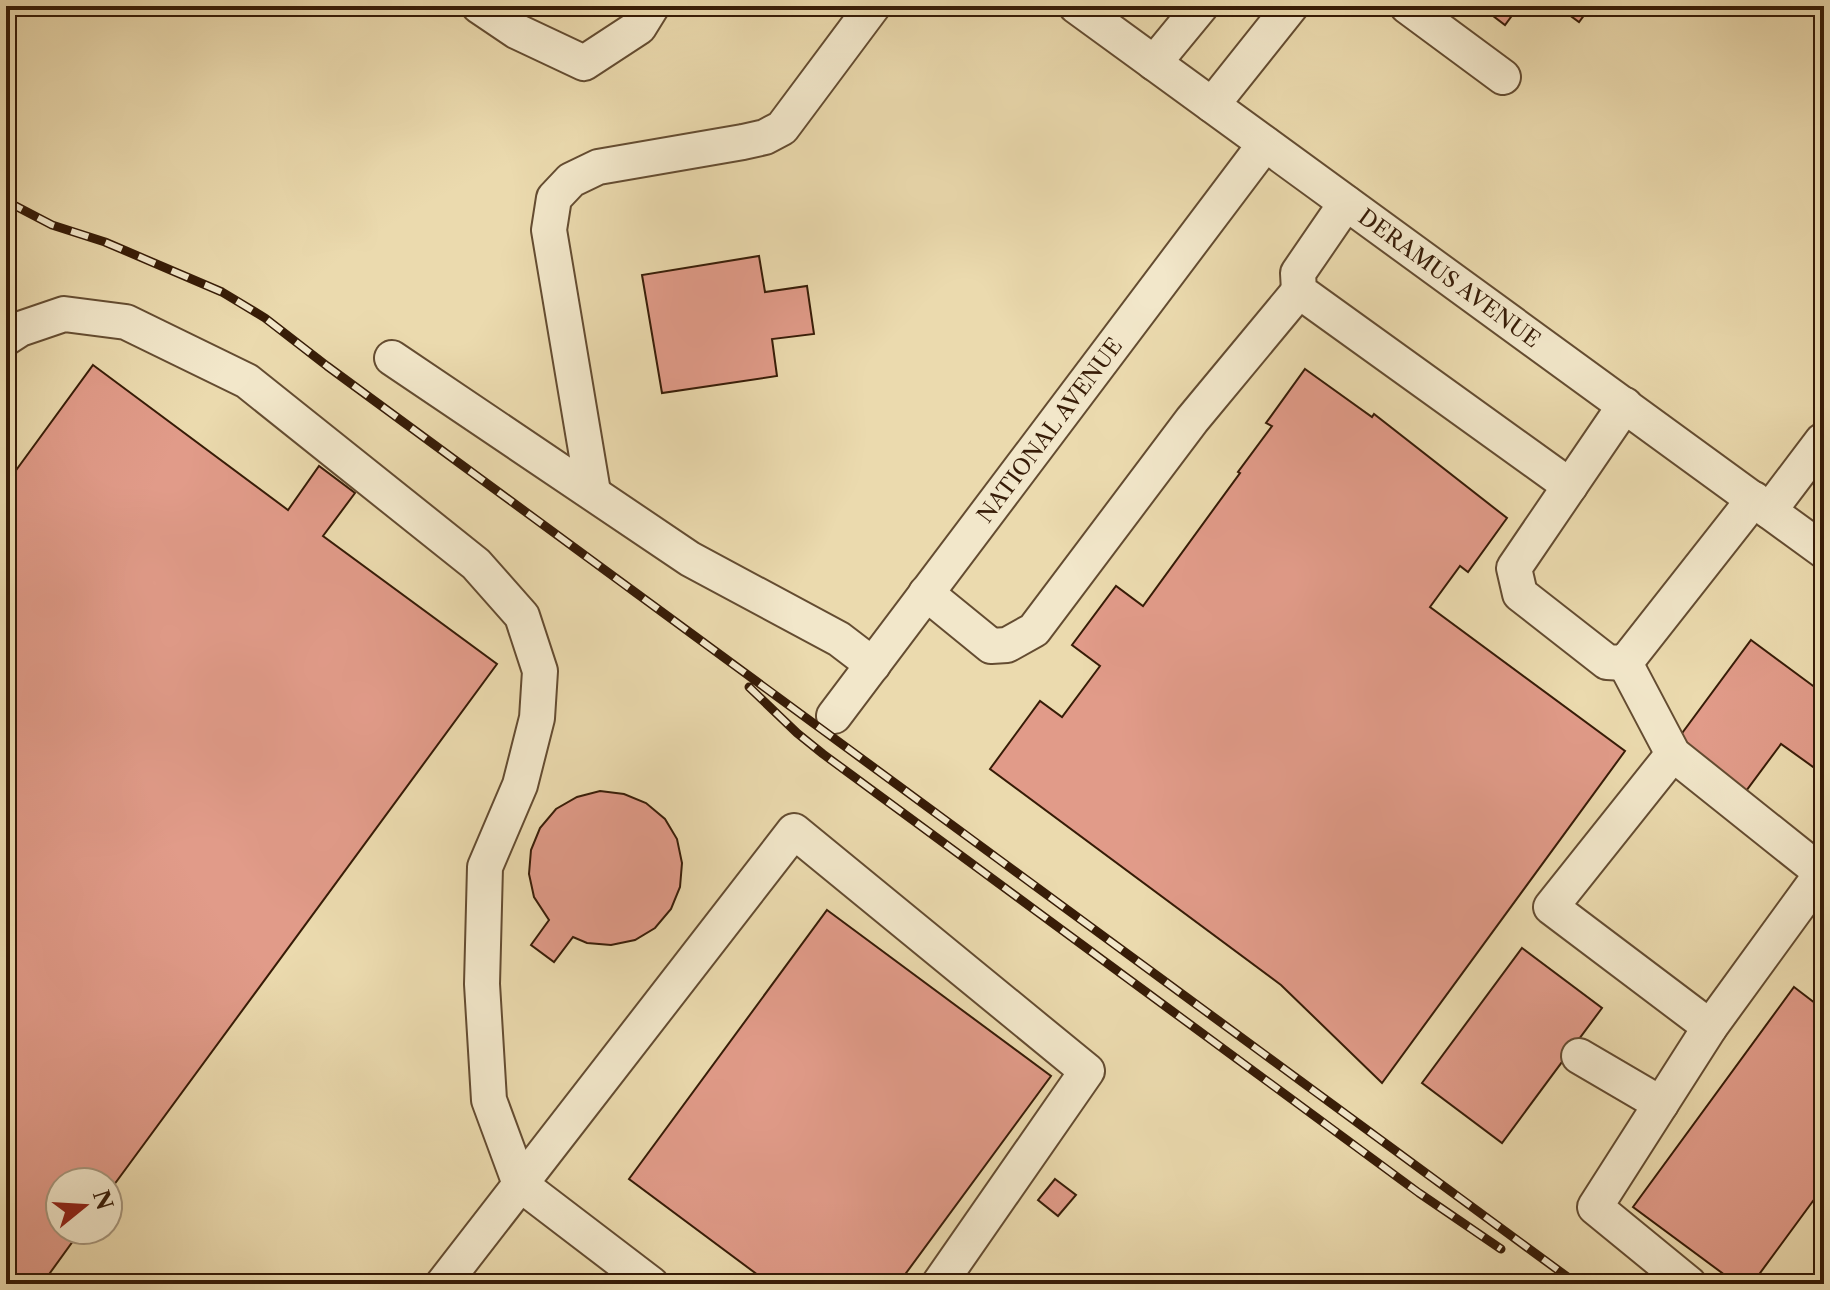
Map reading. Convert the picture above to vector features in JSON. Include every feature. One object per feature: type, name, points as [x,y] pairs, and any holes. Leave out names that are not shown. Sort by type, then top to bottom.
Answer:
[{"type":"street","points":[[479,6],[516,31],[584,63],[639,27],[652,6]]},
{"type":"street","points":[[593,492],[549,230],[554,198],[571,180],[598,167],[743,142],[765,137],[782,128],[873,6]]},
{"type":"street","name":"DERAMUS AVENUE","points":[[1076,6],[1824,551]]},
{"type":"street","points":[[1154,63],[1201,6]]},
{"type":"street","points":[[1212,105],[1291,6]]},
{"type":"street","points":[[1407,6],[1503,77]]},
{"type":"street","name":"NATIONAL AVENUE","points":[[834,716],[1265,144]]},
{"type":"street","points":[[926,593],[991,646],[1007,645],[1034,630],[1192,420],[1299,291],[1298,273],[1346,203]]},
{"type":"street","points":[[1299,291],[1570,486]]},
{"type":"street","points":[[6,338],[20,329],[64,314],[126,322],[247,381],[476,564],[522,616],[540,671],[537,718],[520,785],[485,867],[482,984],[489,1100],[520,1184],[651,1284]]},
{"type":"street","points":[[392,358],[690,559],[839,639],[873,665]]},
{"type":"street","points":[[1625,405],[1514,568],[1520,594],[1607,662],[1625,663]]},
{"type":"street","points":[[1625,663],[1761,505],[1822,441],[1824,443]]},
{"type":"street","points":[[1625,663],[1673,754],[1823,872],[1710,1027],[1595,1207],[1689,1284]]},
{"type":"street","points":[[1673,754],[1551,907],[1710,1027]]},
{"type":"street","points":[[443,1284],[794,831],[1087,1071],[939,1284]]},
{"type":"street","points":[[1579,1056],[1661,1104]]},
{"type":"building","points":[[1480,6],[1519,6],[1505,25]]},
{"type":"building","points":[[1557,6],[1591,6],[1579,22]]},
{"type":"building","points":[[759,256],[765,292],[807,286],[814,334],[772,339],[777,376],[662,393],[642,275]]},
{"type":"building","points":[[93,365],[288,510],[319,466],[355,493],[323,536],[497,664],[124,1171],[124,1166],[44,1166],[44,1246],[69,1246],[42,1284],[6,1284],[6,484]]},
{"type":"building","points":[[1305,369],[1372,417],[1374,414],[1507,518],[1468,572],[1460,566],[1430,607],[1625,751],[1382,1083],[1281,985],[990,769],[1040,701],[1062,717],[1100,666],[1072,645],[1116,586],[1143,606],[1240,473],[1272,426],[1266,423]]},
{"type":"building","points":[[1751,640],[1820,691],[1817,694],[1824,699],[1824,758],[1816,769],[1781,744],[1746,791],[1677,740]]},
{"type":"building","points":[[600,791],[624,794],[646,803],[665,819],[677,839],[682,863],[680,887],[671,909],[655,928],[635,940],[611,945],[587,943],[573,937],[554,962],[531,945],[549,920],[534,897],[529,874],[531,850],[540,828],[556,809],[577,797]]},
{"type":"building","points":[[827,910],[1051,1076],[898,1284],[770,1284],[629,1179]]},
{"type":"building","points":[[1522,948],[1602,1008],[1502,1143],[1422,1083]]},
{"type":"building","points":[[1794,987],[1824,1010],[1824,1186],[1752,1284],[1737,1284],[1633,1207]]},
{"type":"building","points":[[1055,1179],[1076,1195],[1058,1216],[1038,1200]]},
{"type":"railway","points":[[6,201],[52,225],[105,242],[222,292],[265,318],[1577,1284]]},
{"type":"railway","points":[[749,687],[823,754],[1419,1193],[1501,1249]]}]
